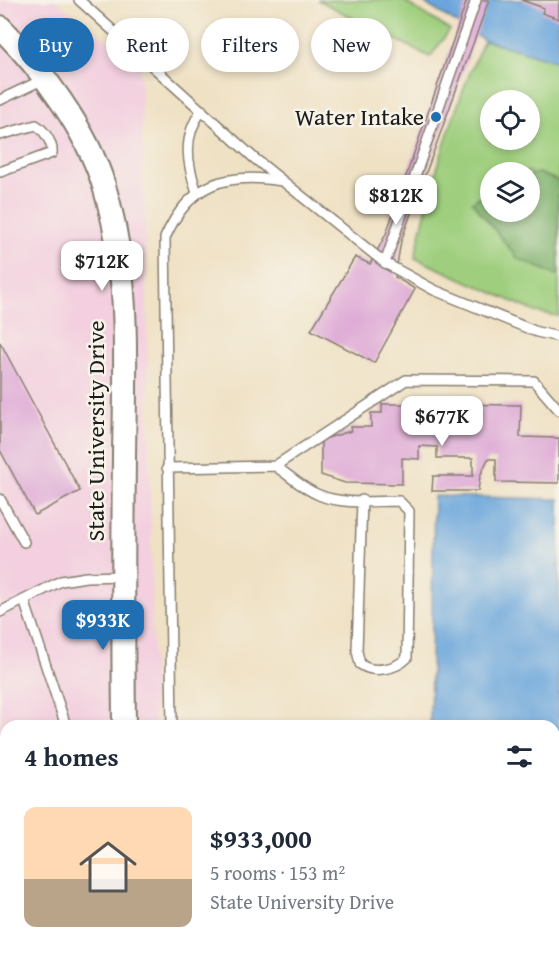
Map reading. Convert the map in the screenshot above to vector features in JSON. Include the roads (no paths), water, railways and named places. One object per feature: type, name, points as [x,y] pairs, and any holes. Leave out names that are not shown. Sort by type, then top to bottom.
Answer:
[{"type":"street","name":"State University Drive","points":[[0,27],[25,53],[71,115],[104,185],[120,261],[125,336],[124,720]]},
{"type":"lane","points":[[79,0],[282,180],[385,263],[434,291],[537,332],[559,337]]},
{"type":"lane","points":[[385,263],[476,0]]},
{"type":"lane","points":[[0,100],[44,79]]},
{"type":"lane","points":[[197,193],[187,162],[192,123],[202,110]]},
{"type":"lane","points":[[0,135],[36,125],[42,129],[53,148],[52,153],[0,172]]},
{"type":"lane","points":[[172,720],[165,238],[183,206],[197,193],[227,179],[251,176],[282,180]]},
{"type":"lane","points":[[167,468],[275,466],[406,380],[534,381],[559,410]]},
{"type":"lane","points":[[275,466],[317,495],[333,500],[362,500],[399,501],[409,511],[407,658],[400,665],[381,669],[366,669],[360,664],[357,651],[362,500]]},
{"type":"lane","points":[[0,499],[24,542]]},
{"type":"lane","points":[[0,612],[61,581],[86,577],[123,576]]},
{"type":"lane","points":[[24,600],[64,720]]},
{"type":"water","points":[[419,0],[559,0],[559,62],[484,40]]},
{"type":"water","points":[[434,496],[559,499],[559,720],[430,720]]},
{"type":"place","name":"Water Intake","points":[[436,117]]}]
